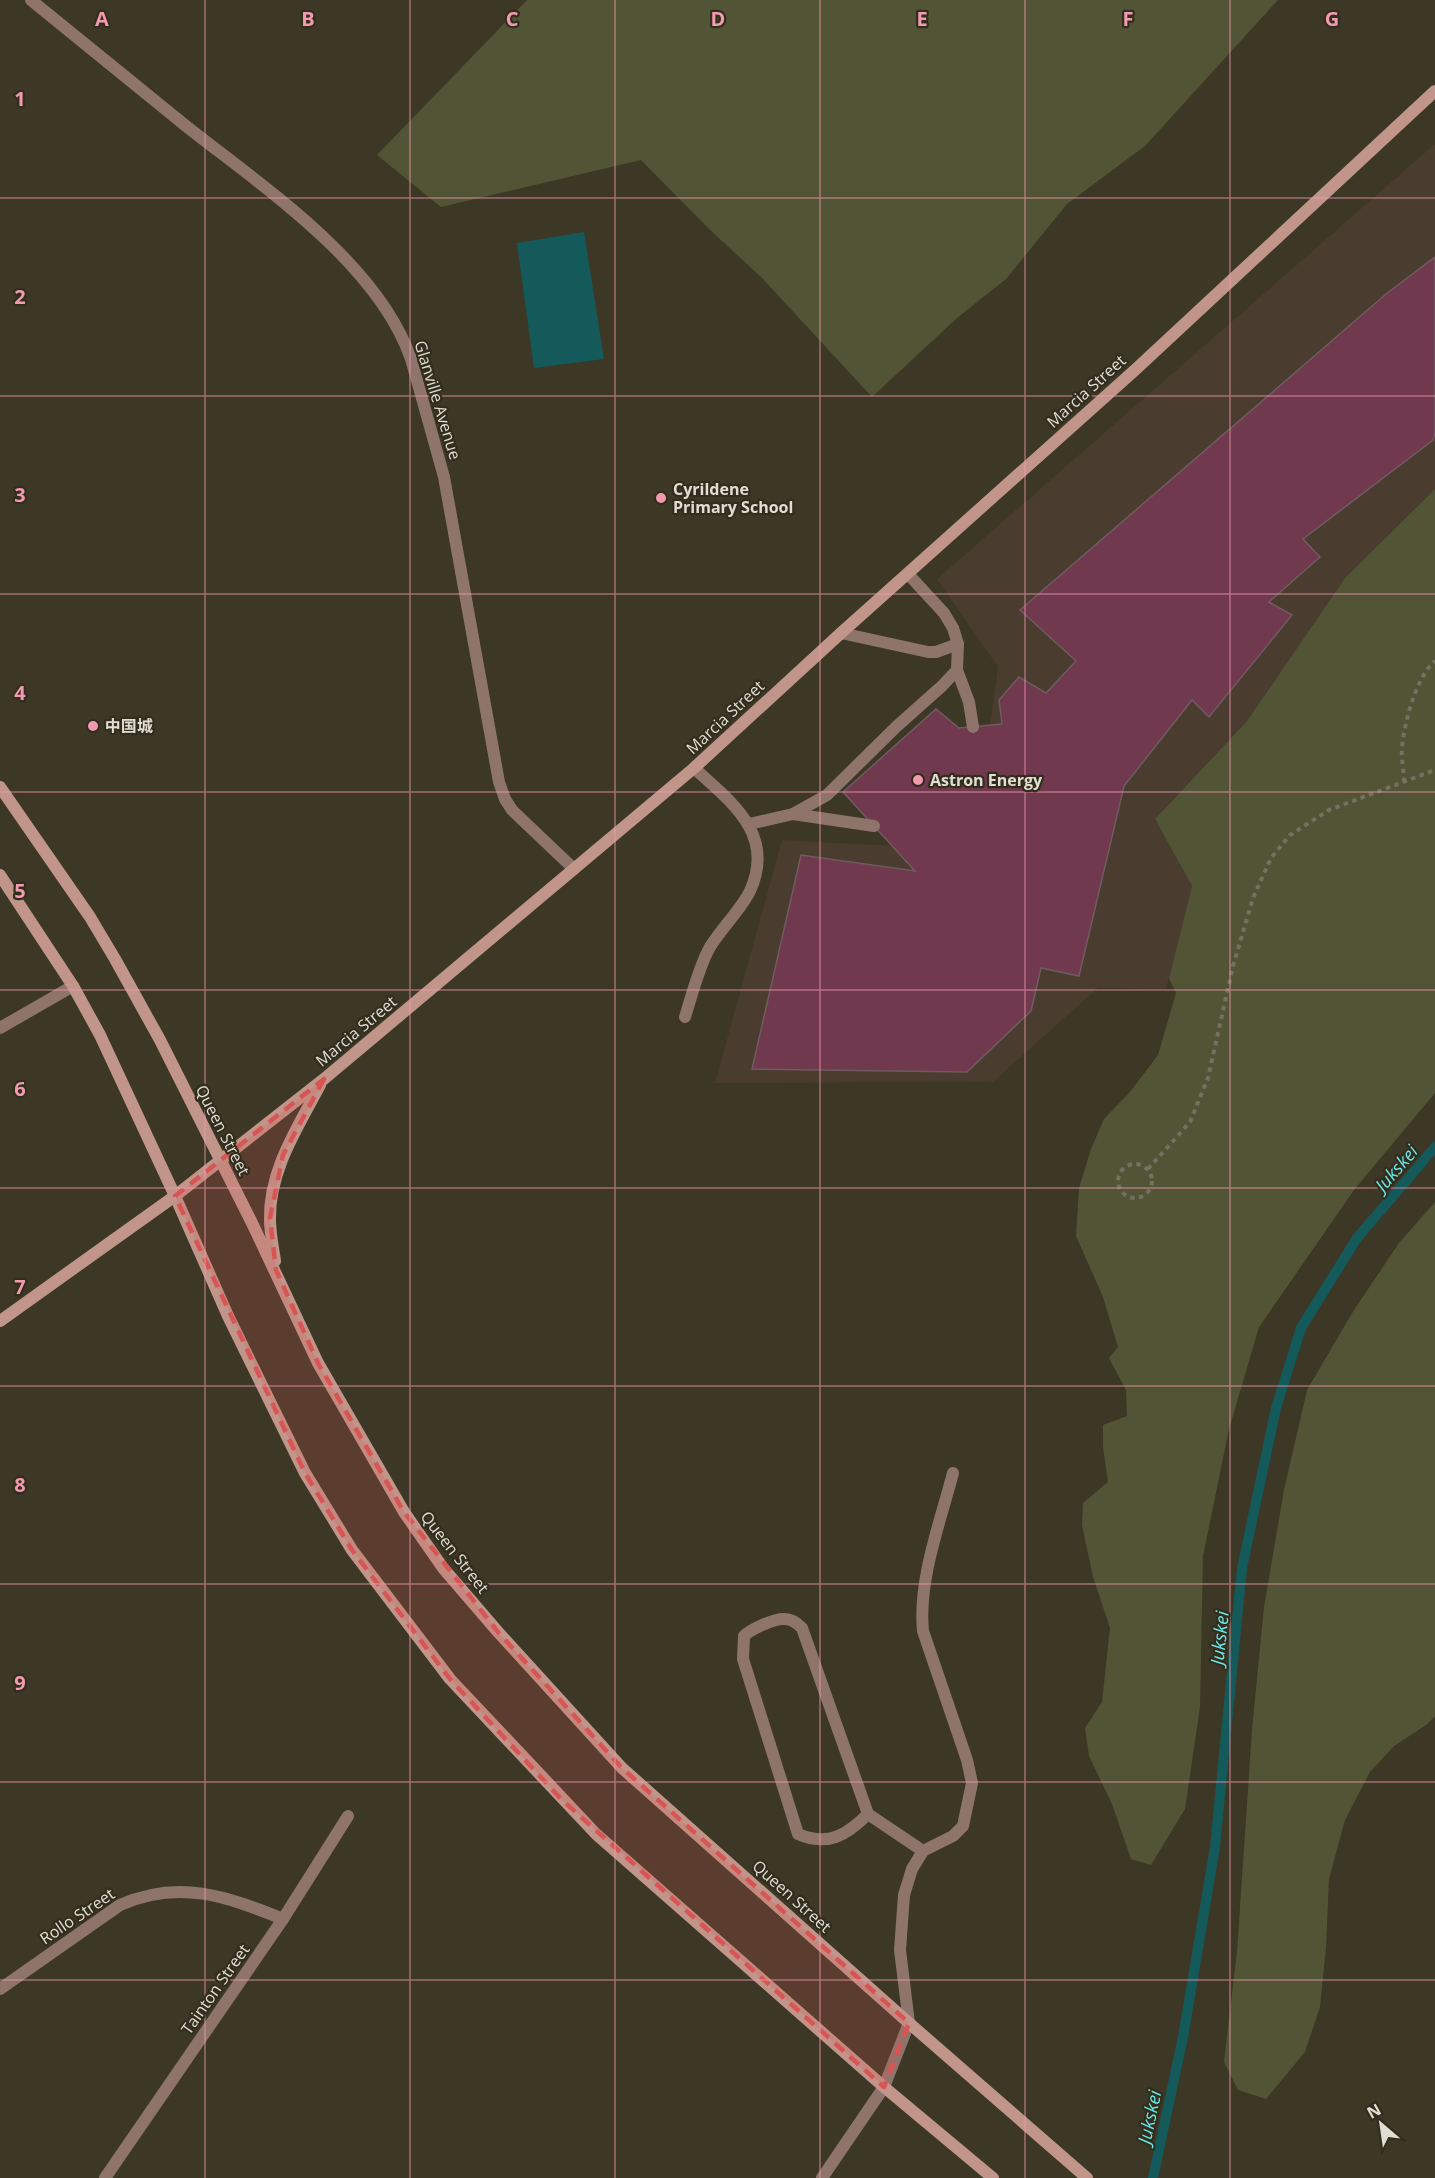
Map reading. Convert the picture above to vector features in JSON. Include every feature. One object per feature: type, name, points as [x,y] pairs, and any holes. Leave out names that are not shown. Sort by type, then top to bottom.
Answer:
[{"type":"main road","name":"Marcia Street","points":[[0,1321],[175,1196],[324,1079],[694,768],[1135,370],[1435,91]]},
{"type":"main road","name":"Queen Street","points":[[0,787],[90,917],[160,1040],[276,1270],[318,1363],[404,1512],[443,1568],[622,1768],[1087,2178]]},
{"type":"main road","points":[[0,875],[73,986],[100,1035],[228,1316],[304,1473],[352,1551],[450,1679],[596,1834],[884,2087],[993,2178]]},
{"type":"main road","points":[[276,1270],[270,1218],[274,1184],[283,1155],[324,1079]]},
{"type":"street","name":"Glanville Avenue","points":[[30,0],[237,164],[312,227],[365,282],[395,325],[405,341],[411,359],[444,477],[499,782],[505,800],[512,810],[574,869]]},
{"type":"street","points":[[908,574],[944,613],[953,628],[958,644],[957,670],[969,702],[973,727]]},
{"type":"street","points":[[841,633],[928,652],[936,652],[958,644]]},
{"type":"street","points":[[749,824],[793,814],[827,795],[957,670]]},
{"type":"street","points":[[685,1017],[708,950],[750,891],[758,853],[749,824],[734,805],[694,768]]},
{"type":"street","points":[[793,814],[874,826]]},
{"type":"street","points":[[0,1028],[73,986]]},
{"type":"street","points":[[822,2178],[884,2087],[909,2023],[900,1950],[907,1882],[916,1860],[923,1851],[952,1836],[963,1826],[972,1783],[967,1760],[923,1631],[922,1617],[926,1580],[953,1473]]},
{"type":"street","points":[[868,1814],[852,1830],[832,1839],[811,1840],[798,1834],[743,1659],[744,1636],[751,1629],[785,1618],[802,1628],[868,1814],[923,1851]]},
{"type":"street","name":"Tainton Street","points":[[105,2178],[283,1919],[348,1816]]},
{"type":"street","name":"Rollo Street","points":[[0,1989],[120,1905],[139,1897],[187,1890],[250,1906],[283,1919]]},
{"type":"path","points":[[1404,782],[1402,749],[1410,708],[1428,666],[1435,661]]},
{"type":"path","points":[[1148,1169],[1190,1122],[1208,1078],[1233,966],[1253,898],[1271,858],[1290,835],[1329,810],[1435,770]]},
{"type":"path","points":[[1138,1164],[1148,1169],[1151,1173],[1152,1184],[1147,1194],[1136,1198],[1122,1192],[1119,1186],[1119,1175],[1126,1166],[1138,1164]]},
{"type":"highlighted area","points":[[324,1079],[283,1155],[270,1218],[276,1270],[318,1363],[404,1512],[498,1632],[622,1768],[909,2023],[884,2087],[562,1800],[450,1679],[352,1550],[305,1473],[175,1196]]},
{"type":"shaded area","points":[[1435,144],[1435,489],[1345,578],[1247,721],[1155,819],[1192,886],[1166,989],[1098,988],[993,1082],[715,1083],[782,840],[973,850],[998,667],[937,579]]},
{"type":"green space","points":[[527,0],[1278,0],[1145,146],[1067,204],[1006,279],[957,318],[872,397],[761,277],[709,229],[641,160],[441,207],[377,155]]},
{"type":"green space","points":[[1435,489],[1435,1093],[1354,1190],[1259,1327],[1229,1429],[1203,1556],[1200,1707],[1185,1809],[1151,1865],[1131,1859],[1112,1804],[1089,1756],[1085,1728],[1102,1702],[1110,1628],[1093,1577],[1082,1525],[1083,1503],[1108,1482],[1103,1447],[1103,1425],[1127,1416],[1126,1390],[1109,1358],[1118,1347],[1103,1297],[1076,1236],[1079,1188],[1091,1149],[1104,1119],[1130,1092],[1158,1055],[1176,993],[1169,978],[1192,886],[1155,819],[1247,721],[1345,578]]},
{"type":"green space","points":[[1435,1202],[1435,1716],[1426,1725],[1394,1746],[1370,1772],[1345,1820],[1329,1879],[1320,2007],[1305,2052],[1266,2099],[1238,2090],[1224,2062],[1237,1952],[1252,1730],[1264,1607],[1284,1490],[1307,1390],[1354,1310],[1399,1243]]},
{"type":"water","points":[[584,232],[604,359],[534,368],[517,243]]},
{"type":"building","points":[[1435,257],[1435,433],[1433,440],[1303,539],[1320,557],[1269,602],[1292,615],[1209,717],[1192,700],[1124,786],[1079,976],[1041,968],[1031,1011],[967,1072],[752,1069],[801,855],[915,871],[843,792],[936,709],[959,728],[1002,724],[999,700],[1019,677],[1046,693],[1076,661],[1020,610],[1386,294]]},
{"type":"waterway","name":"Jukskei","points":[[1153,2178],[1183,2037],[1215,1847],[1242,1568],[1276,1408],[1301,1328],[1357,1238],[1435,1147]]},
{"type":"place","name":"Cyrildene Primary School","points":[[661,498]]},
{"type":"place","name":"中国城","points":[[93,726]]},
{"type":"place","name":"Astron Energy","points":[[918,780]]}]
